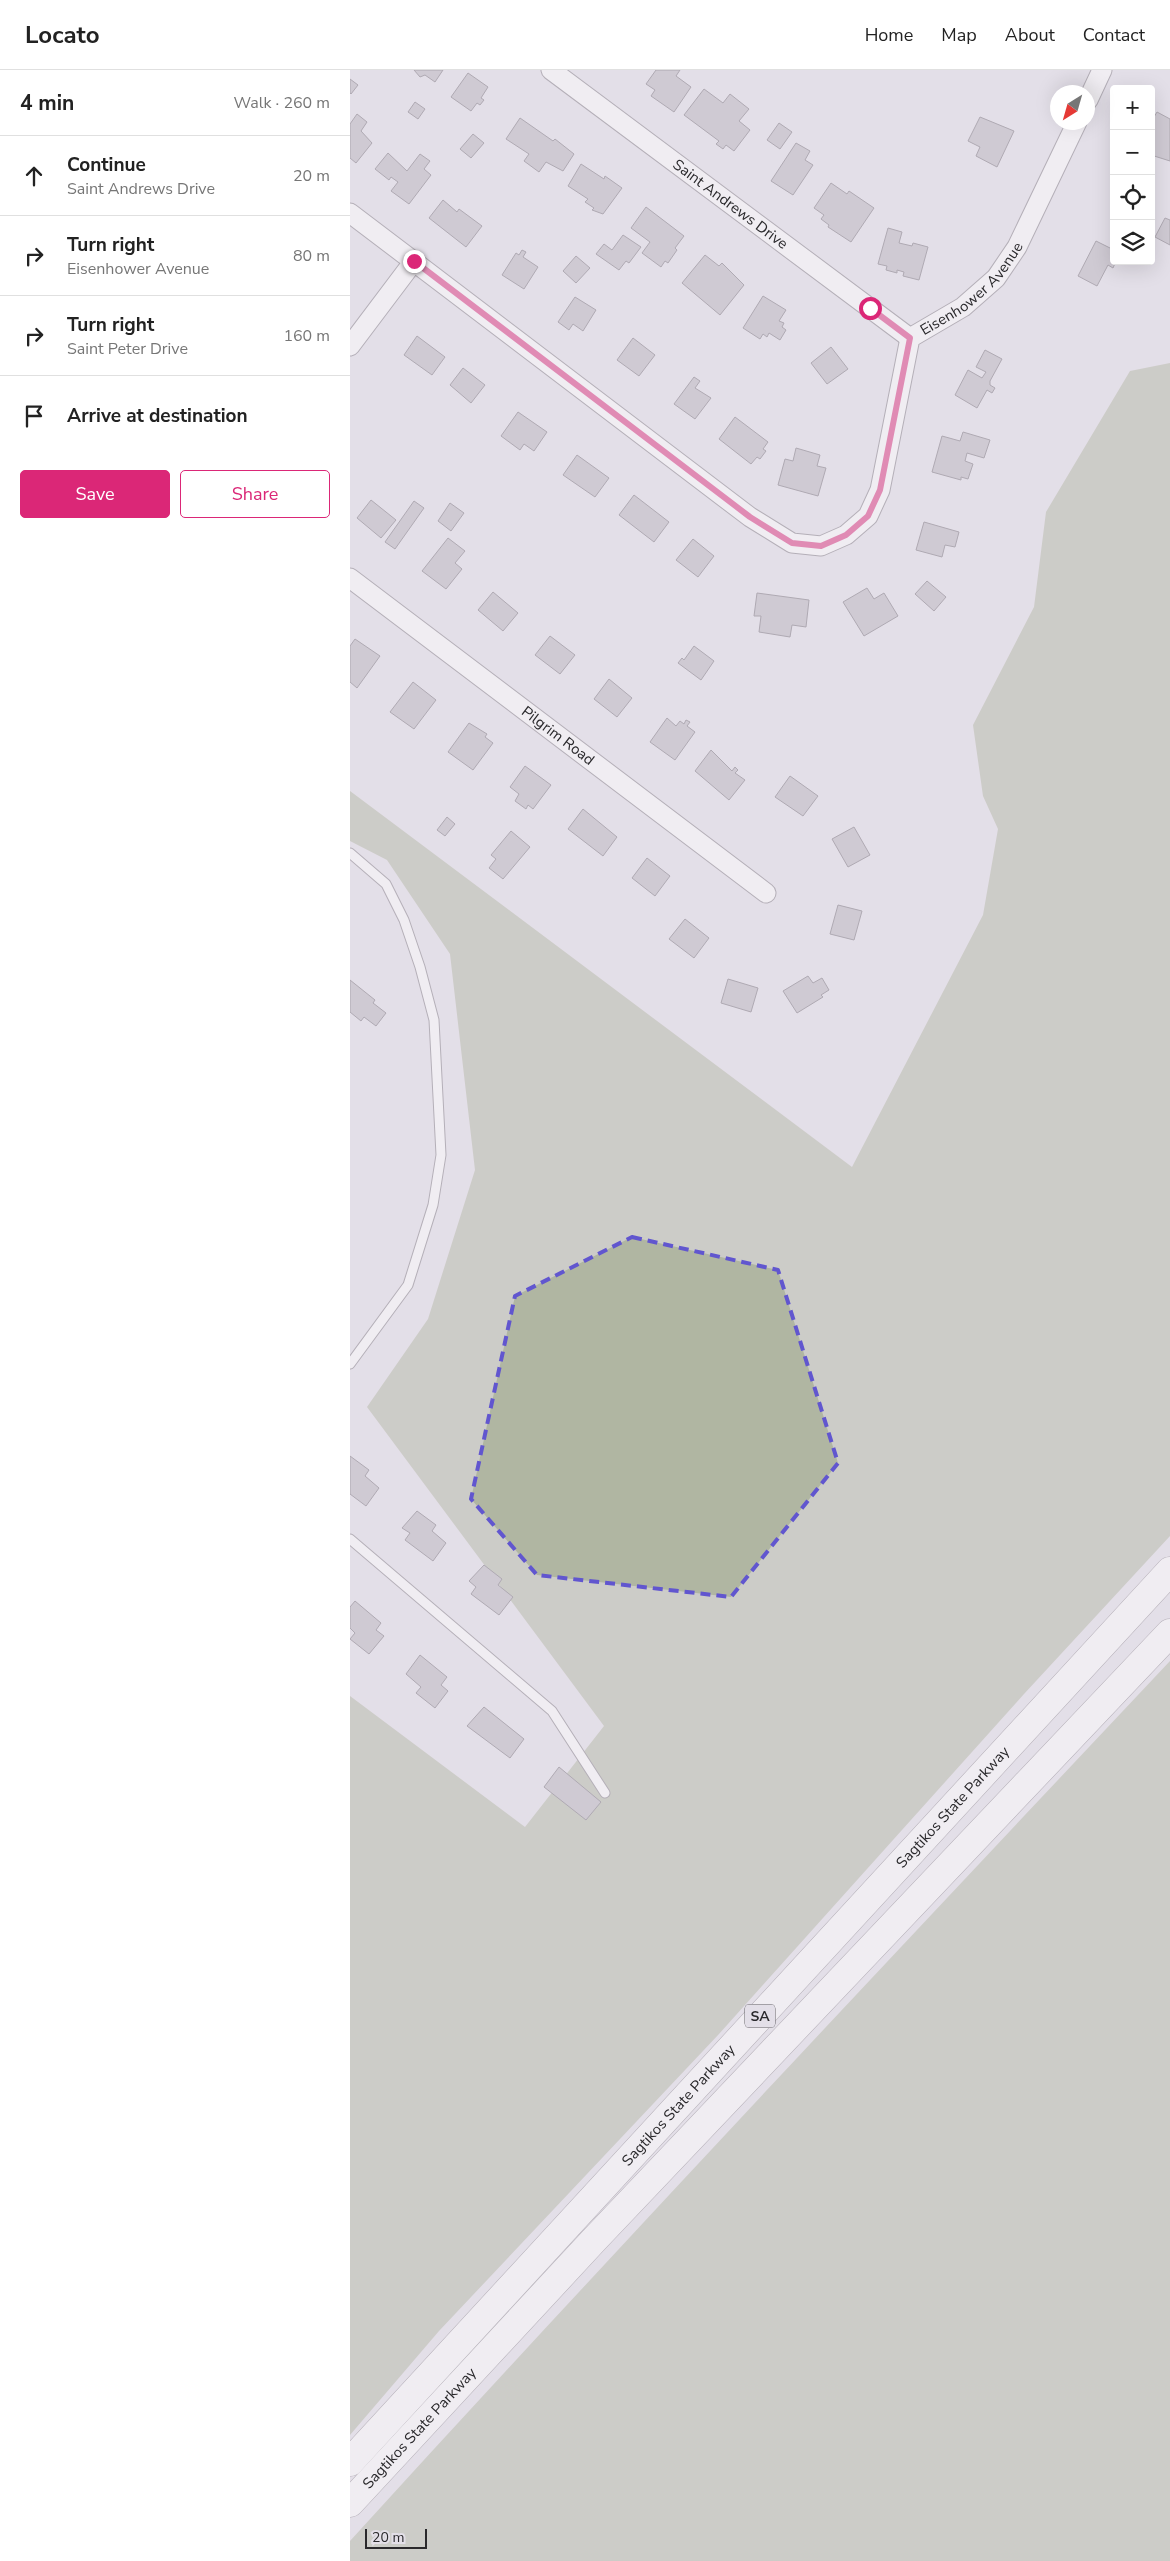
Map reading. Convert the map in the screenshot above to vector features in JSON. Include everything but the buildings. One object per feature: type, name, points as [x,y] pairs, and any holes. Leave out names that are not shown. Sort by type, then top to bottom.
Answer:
[{"type":"highway","name":"Sagtikos State Parkway","points":[[350,2462],[1170,1571]]},
{"type":"highway","name":"Sagtikos State Parkway","points":[[350,2503],[586,2248],[1170,1633]]},
{"type":"street","name":"Saint Andrews Drive","points":[[551,70],[910,338]]},
{"type":"street","points":[[1095,85],[1102,70]]},
{"type":"street","name":"Eisenhower Avenue","points":[[414,261],[750,517],[792,543],[821,546],[846,535],[868,516],[880,490],[910,338],[962,307],[996,278],[1017,247],[1073,130]]},
{"type":"street","points":[[350,213],[414,261],[350,346]]},
{"type":"street","name":"Pilgrim Road","points":[[350,578],[766,893]]},
{"type":"lane","points":[[350,854],[386,884],[404,920],[420,967],[434,1020],[441,1156],[433,1205],[408,1284],[350,1364]]},
{"type":"lane","points":[[350,1538],[552,1711],[605,1793]]},
{"type":"highlighted area","points":[[632,1237],[778,1270],[838,1463],[731,1597],[537,1575],[471,1499],[515,1296]]},
{"type":"green space","points":[[1170,363],[1170,1536],[1024,1694],[719,2034],[439,2331],[350,2435],[350,1696],[525,1827],[604,1726],[367,1407],[428,1319],[475,1170],[450,954],[387,860],[350,841],[350,791],[852,1167],[983,915],[998,829],[983,796],[973,725],[1034,607],[1046,512],[1130,371]]},
{"type":"green space","points":[[1170,1661],[1170,2561],[350,2561],[350,2541],[451,2430]]},
{"type":"route","points":[[414,261],[750,517],[792,543],[821,546],[846,535],[868,516],[880,490],[910,338],[870,308]]}]
